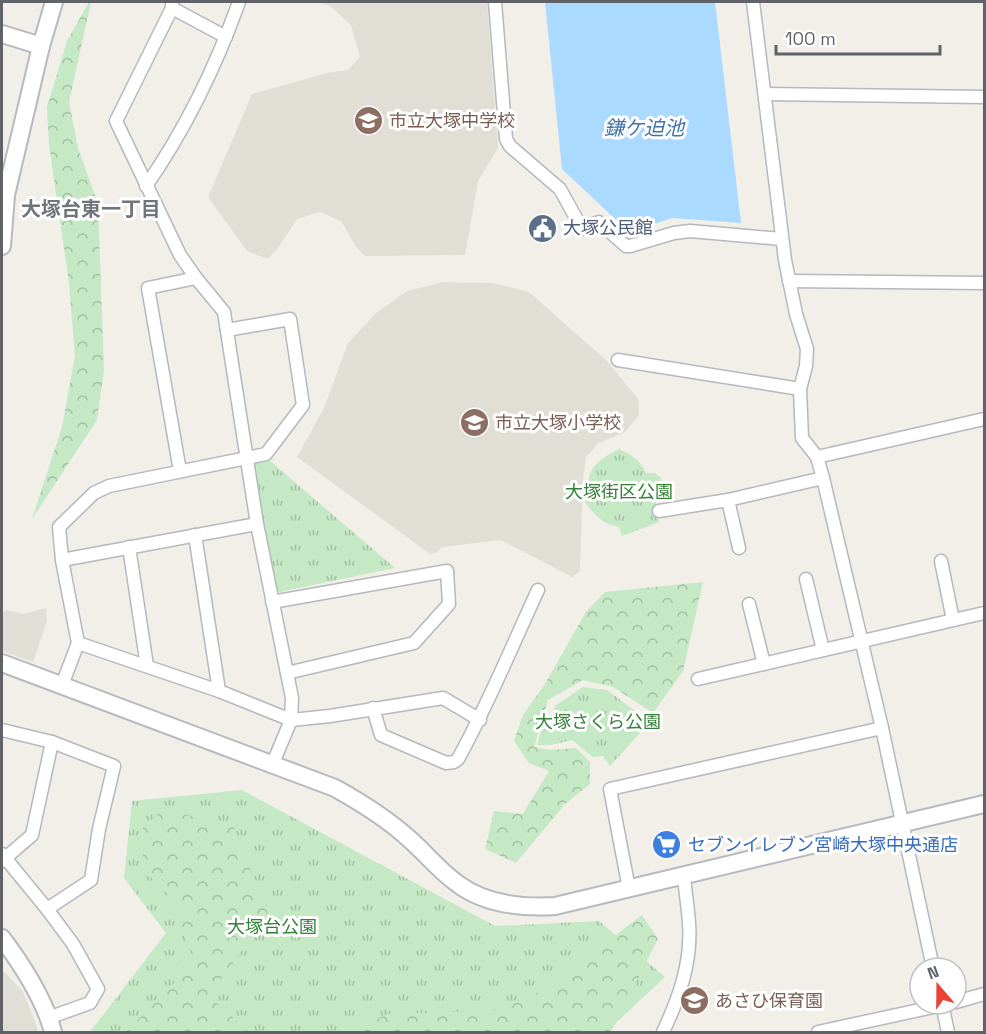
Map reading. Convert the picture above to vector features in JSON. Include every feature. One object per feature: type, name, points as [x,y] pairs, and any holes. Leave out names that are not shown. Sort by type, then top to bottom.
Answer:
[{"type":"street","points":[[2,235],[6,195],[41,46],[54,2]]},
{"type":"street","points":[[146,186],[177,139],[226,37],[239,2]]},
{"type":"street","points":[[495,2],[506,139],[510,146],[560,189],[582,229],[599,222],[619,240],[630,246],[674,233],[690,231],[782,238]]},
{"type":"street","points":[[753,2],[782,238],[796,314],[807,349],[806,366],[800,388],[802,438],[817,457],[882,728],[931,956]]},
{"type":"street","points":[[226,37],[172,5],[116,121],[180,255],[224,312],[257,524],[292,698],[291,720],[273,764]]},
{"type":"street","points":[[2,34],[41,46]]},
{"type":"street","points":[[765,94],[984,97]]},
{"type":"street","points":[[180,471],[148,288],[196,278]]},
{"type":"street","points":[[789,281],[984,283]]},
{"type":"street","points":[[62,685],[78,643],[62,560],[59,527],[94,493],[110,486],[266,454],[303,405],[290,319],[227,330]]},
{"type":"street","points":[[618,360],[800,388]]},
{"type":"street","points":[[817,457],[984,419]]},
{"type":"street","points":[[659,511],[728,500],[822,478]]},
{"type":"street","points":[[728,500],[739,548]]},
{"type":"street","points":[[62,560],[257,524]]},
{"type":"street","points":[[195,535],[219,692]]},
{"type":"street","points":[[129,547],[147,666]]},
{"type":"street","points":[[940,561],[953,620]]},
{"type":"street","points":[[272,602],[447,571],[449,604],[414,643],[287,673]]},
{"type":"street","points":[[806,579],[823,650]]},
{"type":"street","points":[[373,708],[381,735],[446,764],[454,762],[458,759],[480,720],[538,590]]},
{"type":"street","points":[[749,604],[764,664]]},
{"type":"street","points":[[698,679],[984,613]]},
{"type":"street","points":[[78,643],[219,692],[291,720],[443,698],[480,720]]},
{"type":"street","points":[[2,663],[335,788],[372,809],[408,837],[459,885],[483,898],[509,905],[555,906],[984,804]]},
{"type":"street","points":[[629,889],[610,789],[882,728]]},
{"type":"street","points":[[2,730],[52,742],[114,766],[99,829],[91,880],[47,909]]},
{"type":"street","points":[[2,938],[26,972],[51,1025],[90,1003],[98,989],[73,944],[47,909],[2,858],[32,835],[52,742]]},
{"type":"street","points":[[663,1032],[681,990],[689,948],[684,876]]},
{"type":"street","points":[[968,999],[984,994]]},
{"type":"street","points":[[818,1032],[908,1012]]},
{"type":"street","points":[[946,1016],[948,1032]]},
{"type":"shaded area","name":"市立大塚中学校","points":[[316,2],[487,2],[498,148],[478,181],[465,255],[365,256],[356,247],[341,221],[320,212],[297,219],[268,259],[247,251],[208,197],[252,94],[327,73],[348,70],[360,57],[351,25],[330,6]]},
{"type":"shaded area","name":"市立大塚小学校","points":[[443,282],[493,283],[529,292],[607,361],[638,399],[639,415],[625,432],[599,443],[586,457],[583,479],[580,571],[572,577],[501,540],[442,547],[436,553],[430,554],[297,457],[324,408],[348,343],[376,313],[407,291]]},
{"type":"shaded area","points":[[46,608],[47,621],[33,662],[2,651],[2,612],[7,610],[23,614]]},
{"type":"shaded area","points":[[2,969],[23,992],[38,1032],[2,1032]]},
{"type":"green space","points":[[91,2],[69,102],[78,148],[98,204],[104,370],[97,420],[32,519],[62,427],[75,356],[69,283],[49,145],[47,107],[67,41]]},
{"type":"green space","name":"大塚街区公園","points":[[619,449],[635,458],[646,473],[655,473],[661,478],[655,508],[659,522],[622,536],[619,527],[595,515],[585,502],[592,470],[596,464]]},
{"type":"green space","points":[[269,460],[395,568],[279,592],[274,583],[253,462]]},
{"type":"green space","points":[[703,582],[683,671],[653,713],[613,687],[583,680],[548,700],[534,747],[550,750],[576,748],[590,762],[590,784],[565,804],[516,863],[485,849],[494,811],[523,814],[549,771],[529,763],[514,741],[523,715],[545,684],[586,612],[605,592]]},
{"type":"green space","name":"大塚さくら公園","points":[[583,687],[607,690],[650,722],[610,766],[603,756],[593,757],[572,740],[551,745],[537,745],[541,731],[552,726],[555,706]]},
{"type":"green space","name":"大塚台公園","points":[[242,790],[495,926],[599,921],[665,977],[606,1032],[90,1032],[166,933],[124,878],[132,801]]},
{"type":"green space","points":[[163,810],[233,825],[268,914],[209,996],[249,1032],[126,1032],[173,984],[191,953],[174,901],[143,869],[143,827]]},
{"type":"green space","points":[[642,915],[658,939],[611,1032],[349,1032],[388,1014],[500,1010],[545,989]]},
{"type":"water","name":"鎌ケ迫池","points":[[545,2],[715,2],[741,223],[672,218],[629,232],[562,169]]},
{"type":"place","name":"市立大塚中学校","points":[[368,121]]},
{"type":"place","name":"大塚公民館","points":[[542,228]]},
{"type":"place","name":"市立大塚小学校","points":[[474,423]]},
{"type":"place","name":"セブンイレブン宮崎大塚中央通店","points":[[667,845]]},
{"type":"place","name":"あさひ保育園","points":[[694,1001]]},
{"type":"district","name":"大塚台東一丁目","points":[[91,209]]}]
